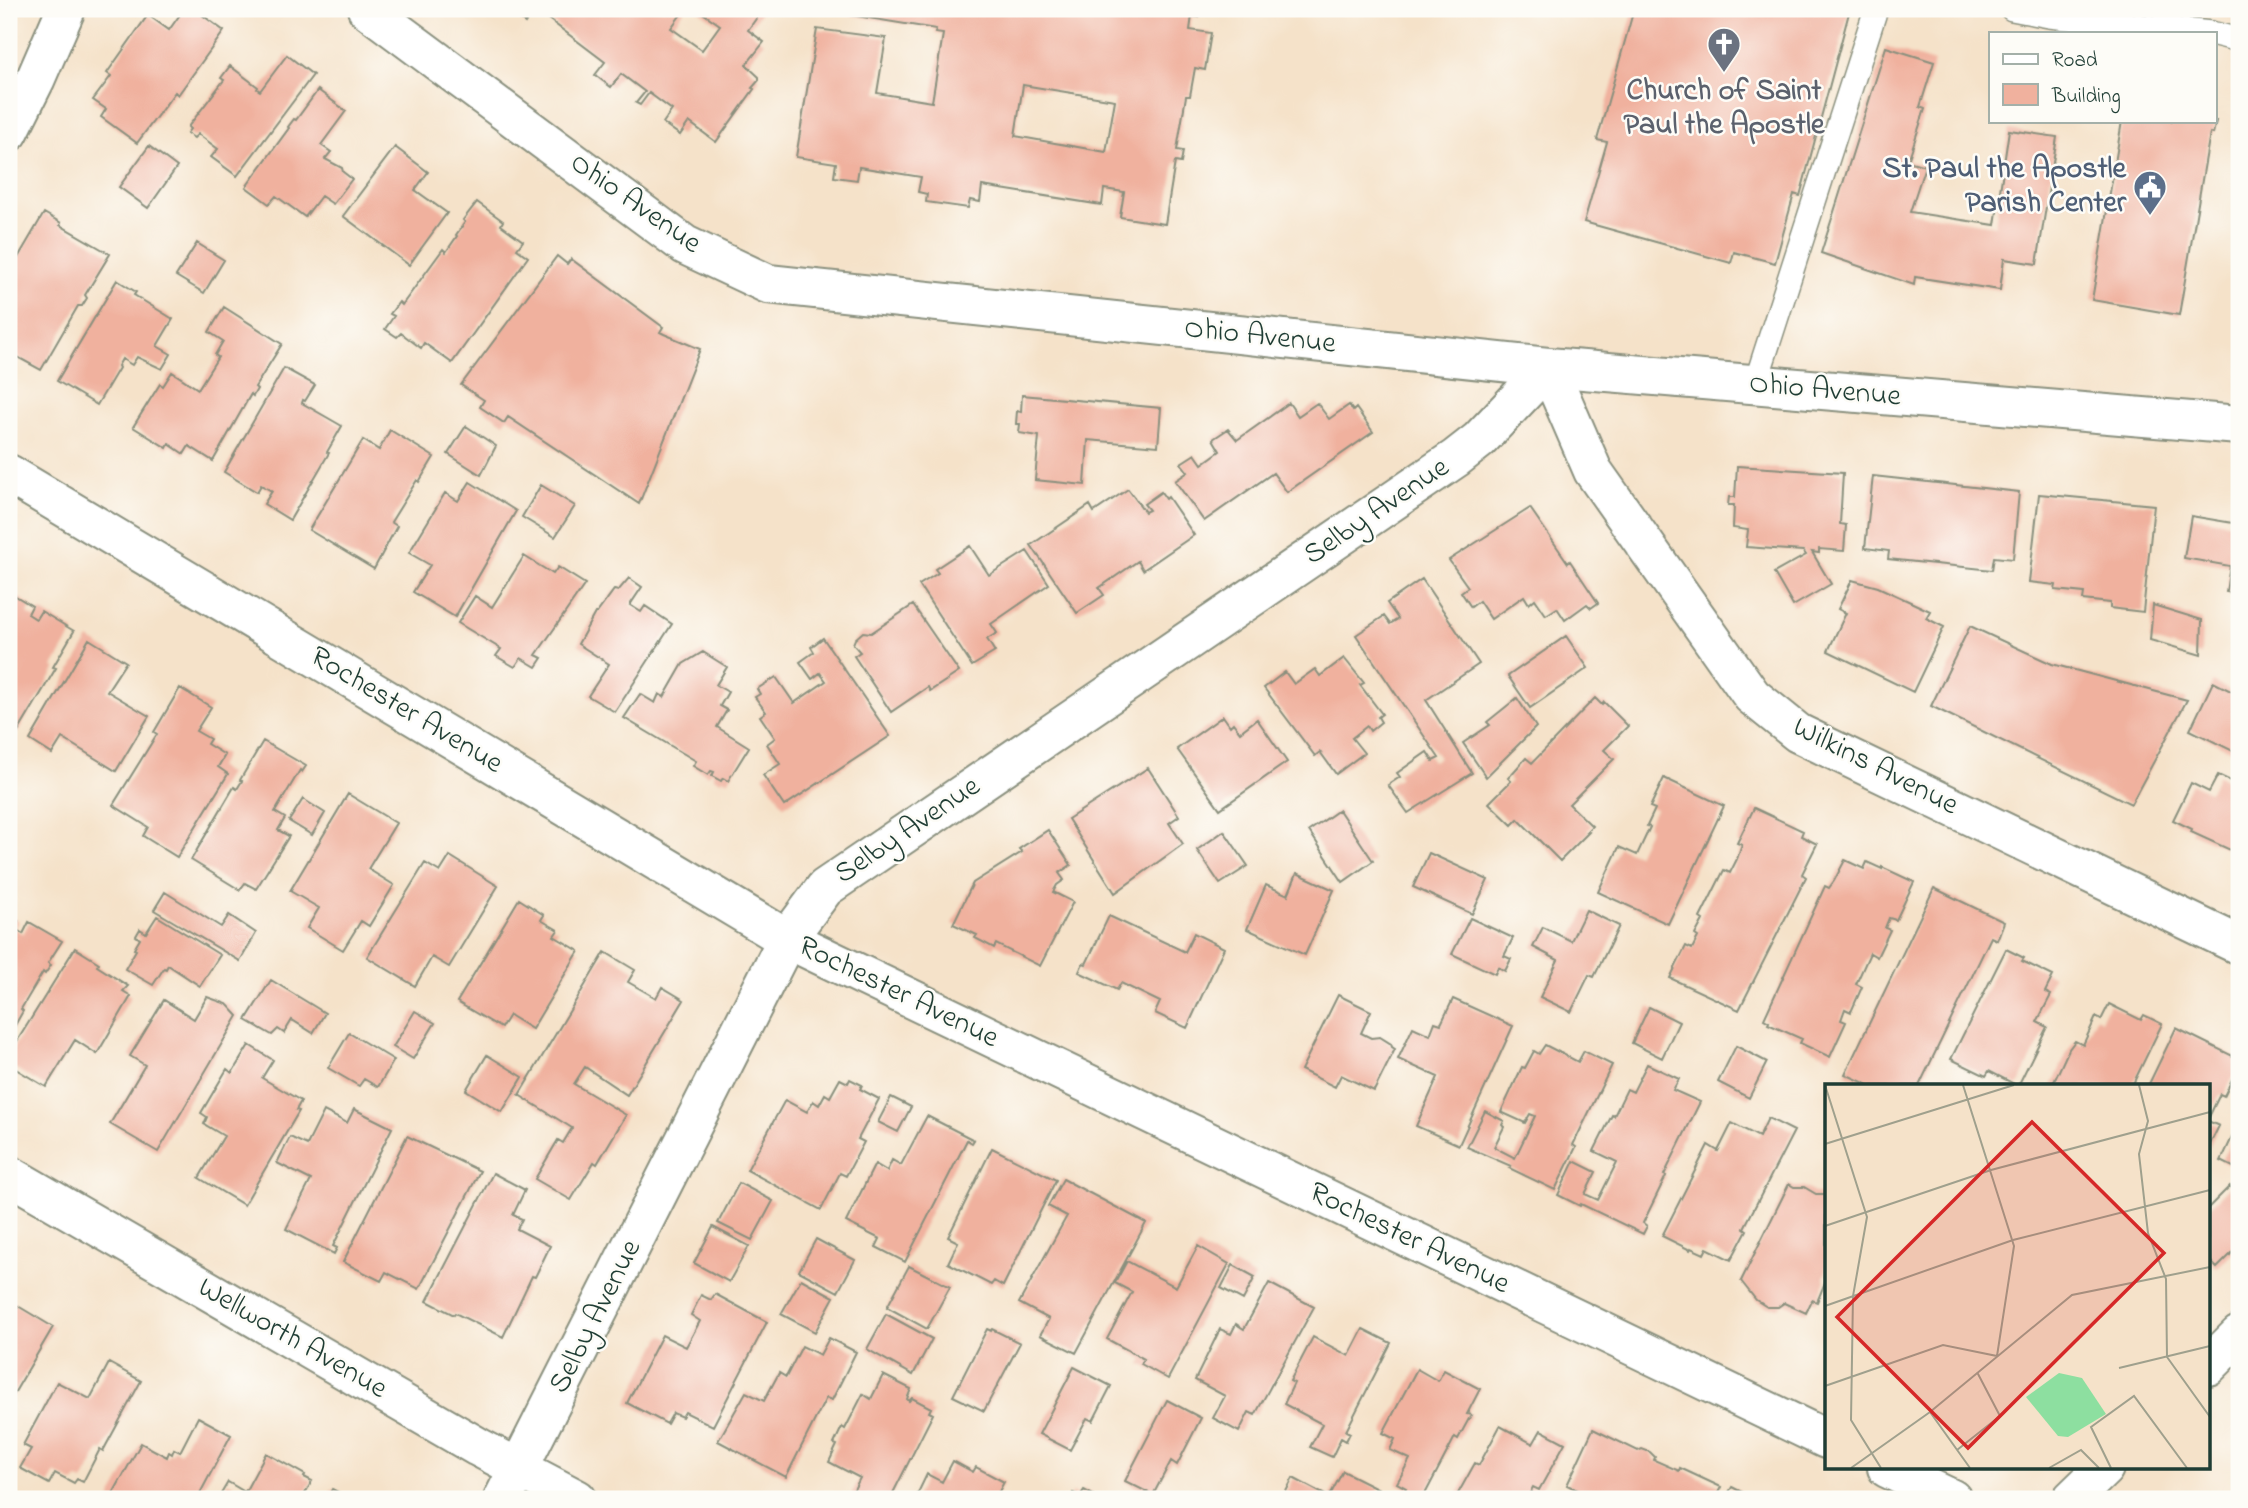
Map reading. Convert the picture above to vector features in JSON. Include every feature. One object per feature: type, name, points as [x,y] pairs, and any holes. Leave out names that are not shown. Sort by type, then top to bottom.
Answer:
[{"type":"street","points":[[9,132],[36,78],[65,9]]},
{"type":"street","name":"Ohio Avenue","points":[[367,9],[685,244],[768,284],[1548,367],[2239,425]]},
{"type":"street","name":"Selby Avenue","points":[[511,1484],[787,939],[825,888],[1456,458],[1479,440],[1548,367]]},
{"type":"street","name":"Wilkins Avenue","points":[[1548,367],[1593,471],[1752,696],[1798,733],[2239,945]]},
{"type":"street","name":"Rochester Avenue","points":[[9,474],[787,939],[1825,1439]]},
{"type":"street","name":"Wellworth Avenue","points":[[9,1174],[511,1484],[577,1499]]},
{"type":"street","points":[[2210,1364],[2239,1335]]},
{"type":"street","points":[[1891,1470],[1952,1499]]},
{"type":"street","points":[[2072,1499],[2102,1470]]},
{"type":"lane","points":[[1755,385],[1875,9]]},
{"type":"lane","points":[[2012,9],[2049,16],[2195,32]]},
{"type":"lane","points":[[2216,35],[2239,40]]},
{"type":"building","points":[[184,9],[194,9],[224,31],[178,95],[175,92],[137,143],[101,117],[106,109],[93,100],[111,76],[107,73],[148,15],[169,30]]},
{"type":"building","points":[[535,9],[525,23],[509,11]]},
{"type":"building","points":[[535,9],[685,9],[671,28],[702,50],[720,25],[697,9],[763,9],[748,30],[764,42],[746,65],[759,80],[716,142],[689,122],[680,135],[663,123],[672,110],[649,93],[640,105],[636,103],[645,92],[621,74],[611,87],[595,75],[605,62]]},
{"type":"building","points":[[833,9],[1200,9],[1199,17],[1192,16],[1190,30],[1211,33],[1205,70],[1195,68],[1190,96],[1186,96],[1177,150],[1183,151],[1181,163],[1175,162],[1165,224],[1120,217],[1124,192],[1104,189],[1102,205],[982,186],[980,202],[970,200],[968,208],[926,202],[927,194],[918,192],[921,177],[859,167],[857,180],[834,177],[836,163],[796,157],[817,29],[886,38],[877,93],[932,102],[943,34],[935,33],[936,29],[832,12]],"holes":[[[1023,85],[1115,100],[1106,152],[1015,136]]]},
{"type":"building","name":"Church of Saint Paul the Apostle","points":[[1634,9],[1850,9],[1800,196],[1794,194],[1775,263],[1734,252],[1731,263],[1584,222],[1607,142],[1597,140]]},
{"type":"building","points":[[1886,47],[1934,62],[1920,107],[1925,109],[1908,161],[1925,166],[1910,212],[1995,225],[2009,130],[2057,137],[2037,264],[2004,259],[2000,290],[1915,277],[1914,285],[1821,253]]},
{"type":"building","points":[[287,55],[313,75],[237,176],[211,157],[218,149],[198,134],[194,138],[187,133],[190,129],[188,127],[224,80],[221,78],[230,66],[260,91]]},
{"type":"building","points":[[318,90],[346,111],[321,145],[331,152],[325,159],[342,168],[352,179],[333,204],[321,196],[305,217],[276,196],[269,204],[246,187]]},
{"type":"building","name":"St. Paul the Apostle Parish Center","points":[[2122,122],[2216,122],[2213,134],[2210,133],[2179,315],[2092,300]]},
{"type":"building","points":[[149,146],[177,167],[148,208],[119,187]]},
{"type":"building","points":[[395,147],[428,172],[415,190],[447,213],[409,265],[343,216]]},
{"type":"building","points":[[477,202],[503,221],[501,225],[523,241],[517,249],[528,257],[452,363],[424,343],[421,348],[401,333],[397,337],[385,329],[394,316],[390,314],[399,302],[402,305],[443,249],[446,252],[465,222],[463,220]]},
{"type":"building","points":[[44,213],[110,254],[85,295],[87,298],[82,306],[78,306],[41,370],[10,353],[9,273]]},
{"type":"building","points":[[197,243],[224,260],[204,293],[176,276]]},
{"type":"building","points":[[557,256],[567,264],[571,259],[663,327],[660,332],[700,349],[639,504],[508,417],[504,423],[480,407],[484,400],[461,385]]},
{"type":"building","points":[[117,280],[136,292],[134,295],[173,319],[157,346],[171,354],[162,369],[137,357],[132,365],[122,359],[97,405],[57,381]]},
{"type":"building","points":[[224,307],[282,344],[213,461],[189,446],[184,454],[169,444],[167,448],[133,427],[160,384],[163,386],[172,372],[198,389],[218,357],[215,355],[223,341],[209,332]]},
{"type":"building","points":[[284,368],[315,385],[302,403],[342,426],[290,520],[264,504],[272,491],[261,485],[257,492],[224,472]]},
{"type":"building","points":[[1022,395],[1161,408],[1158,446],[1088,440],[1085,485],[1035,480],[1039,436],[1019,433],[1020,424],[1016,424],[1017,411],[1021,412]]},
{"type":"building","points":[[1289,403],[1298,416],[1317,403],[1329,419],[1349,405],[1353,411],[1356,408],[1373,432],[1287,492],[1273,473],[1204,521],[1175,481],[1188,472],[1181,463],[1195,454],[1202,464],[1220,451],[1213,439],[1228,429],[1237,440]]},
{"type":"building","points":[[466,426],[496,446],[481,475],[448,454]]},
{"type":"building","points":[[390,430],[434,457],[391,522],[397,526],[374,569],[309,530],[363,440],[379,450]]},
{"type":"building","points":[[1737,466],[1843,473],[1840,524],[1846,525],[1844,551],[1819,549],[1819,553],[1812,552],[1831,584],[1793,606],[1774,573],[1806,555],[1803,551],[1746,547],[1748,530],[1733,528],[1734,505],[1728,505],[1729,497],[1735,497]]},
{"type":"building","points":[[1873,476],[2019,492],[2013,559],[1994,557],[1992,570],[1888,559],[1889,551],[1865,548]]},
{"type":"building","points":[[470,482],[516,511],[455,617],[413,592],[430,565],[409,553],[445,493],[458,501]]},
{"type":"building","points":[[541,485],[575,506],[555,537],[522,517]]},
{"type":"building","points":[[1128,489],[1145,512],[1149,510],[1144,504],[1161,492],[1166,499],[1168,497],[1194,535],[1143,570],[1138,561],[1099,588],[1104,595],[1077,613],[1031,545],[1090,505],[1094,512]]},
{"type":"building","points":[[2039,494],[2154,505],[2143,612],[2110,608],[2110,603],[2083,600],[2084,593],[2055,590],[2056,585],[2029,582]]},
{"type":"building","points":[[1530,508],[1598,603],[1591,608],[1587,604],[1565,620],[1557,608],[1546,615],[1535,599],[1529,604],[1524,596],[1491,619],[1479,601],[1471,607],[1461,592],[1468,587],[1449,560]]},
{"type":"building","points":[[2191,516],[2239,524],[2239,594],[2226,592],[2230,566],[2184,558]]},
{"type":"building","points":[[970,546],[989,575],[1027,551],[1049,584],[991,624],[997,633],[987,639],[995,652],[972,666],[919,585],[938,573],[935,569]]},
{"type":"building","points":[[524,556],[553,574],[558,567],[585,584],[536,655],[542,658],[536,667],[521,658],[515,667],[496,656],[501,649],[458,623],[475,596],[492,607]]},
{"type":"building","points":[[629,578],[642,587],[630,605],[641,612],[645,606],[672,624],[615,712],[588,696],[609,664],[578,644],[595,613],[614,590],[618,591]]},
{"type":"building","points":[[1422,579],[1479,664],[1426,700],[1472,773],[1408,813],[1388,785],[1400,777],[1397,773],[1427,752],[1433,761],[1439,758],[1356,635],[1384,616],[1390,624],[1398,619],[1387,603]]},
{"type":"building","points":[[1852,580],[1878,587],[1930,611],[1926,618],[1944,627],[1913,692],[1828,651],[1846,613],[1838,609]]},
{"type":"building","points":[[9,592],[32,606],[28,614],[36,619],[41,611],[74,631],[53,667],[56,668],[18,732],[9,726]]},
{"type":"building","points":[[913,605],[959,672],[930,691],[928,687],[891,712],[854,656],[860,652],[853,644],[863,632],[871,633]]},
{"type":"building","points":[[2153,605],[2202,620],[2201,655],[2150,640]]},
{"type":"building","points":[[1970,626],[2052,664],[2187,700],[2131,804],[1931,706]]},
{"type":"building","points":[[1566,636],[1588,668],[1530,708],[1508,676]]},
{"type":"building","points":[[823,638],[890,736],[784,806],[763,775],[780,764],[767,744],[775,738],[760,716],[766,712],[755,697],[760,694],[757,689],[776,677],[794,703],[826,681],[820,673],[812,679],[800,662],[814,652],[811,647]]},
{"type":"building","points":[[89,639],[126,662],[107,691],[149,716],[116,771],[62,738],[52,754],[30,740]]},
{"type":"building","points":[[703,652],[727,667],[716,685],[728,692],[720,706],[727,710],[717,727],[749,747],[728,781],[712,776],[714,772],[711,771],[708,775],[693,766],[696,761],[624,718],[640,694],[655,703],[659,694],[664,697],[683,664]]},
{"type":"building","points":[[1344,658],[1364,683],[1360,685],[1382,714],[1378,717],[1381,722],[1370,731],[1367,726],[1352,738],[1364,753],[1336,774],[1320,752],[1315,756],[1264,688],[1285,672],[1294,684],[1315,669],[1320,676]]},
{"type":"building","points":[[2213,682],[2239,695],[2239,754],[2190,730]]},
{"type":"building","points":[[180,688],[211,707],[196,731],[210,739],[207,744],[225,755],[218,767],[228,774],[177,857],[143,836],[148,827],[113,805],[157,734],[154,732]]},
{"type":"building","points":[[1517,698],[1536,727],[1486,777],[1463,743],[1490,725],[1487,722]]},
{"type":"building","points":[[1595,698],[1602,705],[1604,702],[1628,726],[1604,750],[1614,759],[1569,804],[1592,826],[1560,861],[1518,819],[1512,825],[1489,803],[1511,781],[1508,778],[1526,758],[1532,763]]},
{"type":"building","points":[[1223,716],[1230,726],[1233,723],[1240,732],[1257,719],[1287,762],[1220,809],[1177,749]]},
{"type":"building","points":[[263,741],[306,766],[302,772],[300,770],[275,812],[285,818],[278,830],[289,836],[256,889],[245,883],[240,890],[191,860],[234,787],[237,789],[242,781],[240,780]]},
{"type":"building","points":[[1148,768],[1179,816],[1169,823],[1183,844],[1115,893],[1068,819]]},
{"type":"building","points":[[2218,775],[2239,785],[2239,854],[2191,832],[2192,829],[2173,820],[2191,783],[2209,792]]},
{"type":"building","points":[[1664,778],[1724,806],[1668,924],[1598,892],[1619,847],[1637,855],[1655,809],[1650,807]]},
{"type":"building","points":[[348,794],[396,823],[368,869],[394,885],[369,926],[361,921],[343,950],[307,928],[319,908],[290,891]]},
{"type":"building","points":[[303,799],[325,813],[312,835],[289,821]]},
{"type":"building","points":[[1754,808],[1803,831],[1801,836],[1817,844],[1802,874],[1806,877],[1739,1010],[1670,978],[1686,946],[1692,949],[1698,937],[1695,935],[1703,920],[1700,918],[1724,870],[1730,873],[1737,859],[1742,845],[1737,843]]},
{"type":"building","points":[[1339,810],[1373,861],[1343,882],[1309,831]]},
{"type":"building","points":[[1048,830],[1071,865],[1059,873],[1064,880],[1053,892],[1073,902],[1040,966],[996,944],[994,948],[975,938],[977,935],[953,924],[973,883],[1022,852],[1019,849]]},
{"type":"building","points":[[1224,831],[1248,866],[1220,884],[1197,850]]},
{"type":"building","points":[[1429,853],[1488,880],[1472,914],[1413,887]]},
{"type":"building","points":[[450,856],[498,886],[449,967],[432,957],[415,986],[367,957],[425,863],[440,872]]},
{"type":"building","points":[[1845,860],[1864,869],[1867,862],[1914,882],[1896,920],[1889,918],[1885,928],[1890,930],[1877,957],[1870,953],[1856,984],[1862,987],[1851,1012],[1845,1009],[1841,1020],[1846,1022],[1830,1057],[1800,1043],[1802,1039],[1768,1024],[1764,1019],[1825,886],[1829,888]]},
{"type":"building","points":[[1297,873],[1334,890],[1305,955],[1247,929],[1266,885],[1288,895]]},
{"type":"building","points":[[1934,888],[2004,922],[1997,940],[1991,937],[1920,1084],[1867,1084],[1845,1074]]},
{"type":"building","points":[[165,892],[221,927],[229,915],[256,933],[240,961],[154,910]]},
{"type":"building","points":[[519,899],[544,915],[541,920],[558,930],[554,936],[579,951],[532,1029],[509,1015],[501,1028],[457,1002]]},
{"type":"building","points":[[1586,910],[1619,926],[1594,977],[1589,975],[1571,1012],[1540,997],[1558,960],[1533,947],[1543,927],[1571,941]]},
{"type":"building","points":[[9,915],[18,921],[14,928],[23,934],[29,922],[62,941],[48,963],[51,965],[45,974],[43,972],[21,1009],[23,1011],[9,1036]]},
{"type":"building","points":[[157,916],[220,955],[200,986],[168,965],[153,985],[125,969],[136,950],[134,949],[140,939],[136,936],[140,929],[146,933]]},
{"type":"building","points":[[1109,916],[1185,952],[1194,933],[1224,948],[1187,1028],[1155,1013],[1160,1002],[1121,983],[1117,990],[1079,972],[1083,963],[1086,964]]},
{"type":"building","points":[[1470,918],[1513,938],[1504,956],[1511,959],[1505,971],[1498,967],[1495,974],[1452,954]]},
{"type":"building","points":[[75,948],[128,986],[123,991],[131,996],[97,1054],[75,1040],[46,1087],[9,1065],[9,1054]]},
{"type":"building","points":[[2006,949],[2024,958],[2022,961],[2053,976],[2045,992],[2051,995],[2037,1022],[2047,1027],[2019,1084],[1989,1071],[1986,1076],[1951,1059]]},
{"type":"building","points":[[605,952],[635,970],[628,982],[656,998],[662,987],[684,1000],[627,1095],[585,1067],[574,1084],[626,1115],[597,1164],[594,1162],[571,1200],[535,1179],[558,1140],[563,1143],[572,1128],[519,1095]]},
{"type":"building","points":[[271,980],[325,1013],[313,1033],[292,1020],[284,1033],[278,1029],[272,1035],[246,1020]]},
{"type":"building","points":[[1338,995],[1371,1011],[1361,1033],[1371,1038],[1380,1037],[1395,1049],[1374,1091],[1341,1075],[1335,1087],[1301,1070]]},
{"type":"building","points":[[207,997],[227,1004],[238,1016],[158,1152],[110,1124],[145,1065],[130,1056],[164,1000],[194,1019]]},
{"type":"building","points":[[1453,999],[1513,1026],[1459,1145],[1416,1126],[1438,1077],[1398,1059],[1413,1027],[1430,1035],[1435,1022],[1441,1024]]},
{"type":"building","points":[[2109,1004],[2141,1020],[2144,1015],[2162,1024],[2133,1084],[2053,1084],[2075,1041],[2083,1045],[2096,1017],[2101,1020]]},
{"type":"building","points":[[1649,1007],[1679,1022],[1662,1058],[1632,1043]]},
{"type":"building","points":[[415,1011],[435,1023],[413,1059],[393,1047]]},
{"type":"building","points":[[2176,1028],[2239,1059],[2239,1065],[2224,1096],[2220,1094],[2210,1115],[2210,1084],[2149,1084]]},
{"type":"building","points":[[349,1033],[394,1060],[378,1087],[364,1079],[359,1086],[328,1068]]},
{"type":"building","points":[[249,1045],[273,1060],[262,1078],[301,1101],[296,1110],[299,1111],[244,1205],[199,1178],[224,1136],[204,1124],[207,1117],[201,1113],[227,1069],[232,1073]]},
{"type":"building","points":[[1545,1045],[1578,1062],[1584,1051],[1612,1065],[1573,1145],[1576,1147],[1555,1190],[1509,1168],[1511,1166],[1467,1147],[1485,1111],[1504,1121],[1504,1127],[1494,1147],[1515,1158],[1535,1116],[1530,1114],[1525,1123],[1501,1112],[1522,1067],[1525,1068],[1534,1051],[1539,1054]]},
{"type":"building","points":[[1736,1046],[1767,1062],[1749,1098],[1718,1082]]},
{"type":"building","points":[[487,1055],[523,1077],[502,1112],[466,1090]]},
{"type":"building","points":[[1647,1064],[1679,1079],[1673,1090],[1700,1102],[1643,1223],[1647,1226],[1643,1234],[1558,1195],[1574,1161],[1596,1172],[1585,1194],[1598,1200],[1617,1162],[1594,1151],[1627,1089],[1633,1092]]},
{"type":"building","points":[[840,1079],[848,1083],[850,1079],[862,1085],[860,1089],[879,1099],[858,1139],[864,1142],[846,1176],[840,1173],[821,1210],[747,1170],[785,1100],[807,1112],[813,1101],[819,1105],[825,1094],[830,1097]]},
{"type":"building","points":[[891,1097],[911,1107],[898,1132],[878,1122]]},
{"type":"building","points":[[354,1109],[392,1128],[333,1246],[337,1248],[334,1254],[286,1229],[311,1180],[277,1163],[290,1137],[307,1145],[324,1111],[347,1123]]},
{"type":"building","points":[[927,1116],[974,1140],[972,1143],[967,1140],[905,1262],[876,1247],[880,1239],[846,1222],[875,1164],[887,1171],[892,1160],[901,1165]]},
{"type":"building","points":[[1768,1118],[1794,1131],[1744,1228],[1747,1230],[1731,1260],[1707,1248],[1704,1254],[1691,1248],[1690,1250],[1662,1236],[1708,1145],[1718,1151],[1732,1123],[1759,1137]]},
{"type":"building","points":[[2210,1122],[2219,1126],[2210,1144]]},
{"type":"building","points":[[2235,1131],[2239,1134],[2239,1170],[2221,1161]]},
{"type":"building","points":[[407,1136],[480,1171],[419,1289],[386,1272],[381,1281],[343,1262]]},
{"type":"building","points":[[992,1148],[1056,1180],[1003,1286],[994,1281],[991,1285],[948,1263],[958,1242],[948,1237]]},
{"type":"building","points":[[493,1173],[525,1190],[513,1215],[522,1219],[517,1229],[550,1246],[535,1277],[532,1276],[503,1337],[427,1301]]},
{"type":"building","points":[[1063,1179],[1146,1223],[1076,1353],[1040,1335],[1049,1319],[1019,1303],[1067,1216],[1048,1206]]},
{"type":"building","points":[[739,1183],[773,1201],[752,1240],[718,1223]]},
{"type":"building","points":[[1789,1184],[1804,1187],[1816,1194],[1825,1194],[1825,1282],[1817,1302],[1812,1300],[1806,1313],[1784,1303],[1778,1307],[1767,1307],[1756,1300],[1741,1281]]},
{"type":"building","points":[[2230,1186],[2239,1195],[2239,1246],[2217,1268],[2210,1261],[2210,1206]]},
{"type":"building","points":[[713,1227],[749,1246],[729,1282],[694,1263]]},
{"type":"building","points":[[816,1239],[855,1260],[838,1292],[799,1271]]},
{"type":"building","points":[[1198,1246],[1229,1264],[1168,1379],[1141,1364],[1144,1359],[1107,1339],[1132,1292],[1115,1283],[1127,1261],[1176,1287]]},
{"type":"building","points":[[1233,1265],[1255,1277],[1243,1300],[1221,1288]]},
{"type":"building","points":[[909,1266],[950,1287],[927,1329],[887,1307]]},
{"type":"building","points":[[801,1279],[834,1297],[815,1332],[781,1314]]},
{"type":"building","points":[[1269,1283],[1314,1307],[1255,1415],[1249,1412],[1239,1432],[1213,1418],[1225,1396],[1195,1380],[1220,1329],[1231,1334],[1236,1324],[1244,1329]]},
{"type":"building","points":[[715,1294],[767,1322],[713,1426],[685,1412],[682,1417],[673,1413],[667,1424],[627,1403],[662,1335],[686,1347],[700,1321],[691,1315],[701,1295],[711,1300]]},
{"type":"building","points":[[13,1303],[53,1327],[9,1402],[9,1310]]},
{"type":"building","points":[[886,1314],[932,1339],[913,1375],[867,1349]]},
{"type":"building","points":[[987,1329],[1020,1343],[984,1411],[953,1396]]},
{"type":"building","points":[[1363,1329],[1391,1343],[1346,1431],[1350,1433],[1346,1441],[1341,1438],[1332,1457],[1310,1447],[1322,1424],[1284,1404],[1294,1383],[1290,1381],[1313,1337],[1349,1356]]},
{"type":"building","points":[[829,1338],[856,1352],[832,1400],[826,1398],[786,1477],[718,1441],[746,1392],[764,1401],[779,1373],[786,1377],[802,1346],[820,1355]]},
{"type":"building","points":[[109,1363],[141,1381],[83,1482],[77,1479],[74,1483],[55,1473],[49,1484],[20,1468],[31,1449],[23,1445],[57,1382],[90,1399]]},
{"type":"building","points":[[1074,1367],[1111,1386],[1093,1421],[1087,1418],[1070,1450],[1039,1434]]},
{"type":"building","points":[[1417,1369],[1438,1381],[1444,1370],[1480,1389],[1467,1414],[1471,1415],[1458,1439],[1455,1437],[1423,1498],[1419,1496],[1417,1499],[1404,1492],[1406,1488],[1397,1483],[1410,1459],[1390,1450],[1395,1439],[1383,1433]]},
{"type":"building","points":[[883,1375],[911,1389],[907,1399],[909,1401],[912,1398],[931,1408],[929,1412],[933,1414],[890,1499],[849,1499],[860,1478],[829,1462],[842,1427],[845,1429],[863,1394],[871,1399]]},
{"type":"building","points":[[1167,1400],[1201,1418],[1177,1465],[1171,1461],[1153,1495],[1125,1481]]},
{"type":"building","points":[[198,1417],[231,1435],[197,1499],[110,1499],[141,1443],[167,1457],[174,1449],[180,1452]]},
{"type":"building","points":[[1500,1426],[1533,1444],[1541,1430],[1565,1443],[1539,1490],[1533,1487],[1527,1499],[1455,1499],[1475,1463],[1479,1465]]},
{"type":"building","points":[[1593,1429],[1638,1451],[1642,1449],[1650,1452],[1655,1457],[1654,1460],[1679,1471],[1680,1468],[1721,1487],[1715,1499],[1604,1499],[1567,1485]]},
{"type":"building","points":[[266,1453],[312,1481],[302,1499],[218,1499],[228,1482],[245,1492]]},
{"type":"building","points":[[953,1461],[973,1472],[976,1467],[1004,1482],[995,1499],[915,1499],[927,1474],[942,1482]]},
{"type":"building","points":[[1343,1471],[1379,1489],[1374,1499],[1328,1499]]},
{"type":"building","points":[[1293,1478],[1327,1496],[1326,1499],[1282,1499]]},
{"type":"building","points":[[1732,1487],[1755,1499],[1725,1499]]},
{"type":"building","points":[[332,1489],[351,1499],[327,1499]]},
{"type":"building","points":[[1084,1490],[1095,1496],[1093,1499],[1069,1499],[1073,1493],[1080,1496]]},
{"type":"place","name":"Church of Saint Paul the Apostle","points":[[1724,74]]},
{"type":"place","name":"St. Paul the Apostle Parish Center","points":[[2150,217]]}]
